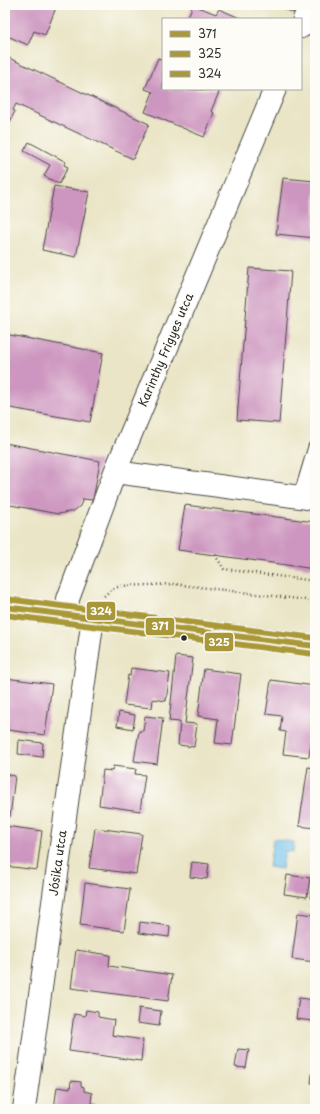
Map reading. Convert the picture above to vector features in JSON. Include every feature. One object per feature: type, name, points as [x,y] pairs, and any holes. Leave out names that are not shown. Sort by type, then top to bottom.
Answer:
[{"type":"main road","points":[[5,607],[67,607],[93,618],[315,646]]},
{"type":"street","points":[[302,25],[310,5]]},
{"type":"street","name":"Karinthy Frigyes utca","points":[[67,607],[115,472],[275,90]]},
{"type":"street","points":[[115,472],[308,498]]},
{"type":"street","name":"Jósika utca","points":[[24,1109],[93,618]]},
{"type":"lane","points":[[308,498],[315,447]]},
{"type":"path","points":[[215,555],[224,569],[315,581]]},
{"type":"path","points":[[67,607],[100,600],[112,589],[121,586],[174,584],[315,601]]},
{"type":"water","points":[[273,839],[294,842],[293,852],[285,851],[282,869],[269,867]]},
{"type":"building","points":[[11,5],[57,5],[45,35],[34,31],[28,45],[5,35],[5,18]]},
{"type":"building","points":[[193,5],[216,14],[219,9],[240,18],[187,18]]},
{"type":"building","points":[[277,5],[297,5],[293,13]]},
{"type":"building","points":[[5,56],[149,124],[133,159],[16,104],[13,110],[15,111],[5,133]]},
{"type":"building","points":[[158,58],[162,60],[162,90],[220,90],[211,111],[214,113],[204,137],[145,112],[153,92],[145,89]]},
{"type":"building","points":[[29,142],[66,162],[64,165],[68,167],[59,184],[44,176],[50,165],[24,151]]},
{"type":"building","points":[[283,178],[315,181],[315,238],[276,234]]},
{"type":"building","points":[[54,186],[89,192],[76,257],[42,250]]},
{"type":"building","points":[[249,268],[291,271],[279,423],[237,420]]},
{"type":"building","points":[[5,334],[103,353],[90,422],[5,407]]},
{"type":"building","points":[[5,443],[100,461],[93,500],[83,499],[80,506],[74,511],[58,514],[5,504]]},
{"type":"building","points":[[185,505],[315,522],[315,569],[178,550]]},
{"type":"building","points":[[176,656],[193,658],[185,723],[197,724],[194,747],[178,745],[180,722],[169,721]]},
{"type":"building","points":[[131,668],[170,673],[166,701],[153,699],[152,708],[124,705],[128,675],[130,676]]},
{"type":"building","points":[[204,669],[241,674],[232,745],[215,743],[218,719],[198,716]]},
{"type":"building","points":[[5,678],[52,684],[45,735],[8,730],[8,725],[5,724]]},
{"type":"building","points":[[271,680],[315,686],[315,714],[309,757],[283,754],[286,732],[280,731],[282,716],[266,714]]},
{"type":"building","points":[[119,712],[135,715],[133,729],[117,726]]},
{"type":"building","points":[[145,716],[163,718],[157,764],[134,761],[139,731],[143,731]]},
{"type":"building","points":[[19,740],[43,743],[42,757],[18,754]]},
{"type":"building","points":[[113,766],[136,769],[135,774],[145,775],[140,811],[99,805],[103,770],[112,771]]},
{"type":"building","points":[[308,767],[315,768],[315,828],[299,826]]},
{"type":"building","points":[[5,774],[15,776],[10,817],[5,817]]},
{"type":"building","points":[[5,826],[42,831],[37,870],[5,866]]},
{"type":"building","points":[[95,828],[142,834],[136,874],[89,868]]},
{"type":"building","points":[[192,862],[209,864],[207,879],[190,877]]},
{"type":"building","points":[[287,875],[310,878],[307,897],[284,894]]},
{"type":"building","points":[[85,883],[130,889],[124,931],[80,925]]},
{"type":"building","points":[[312,885],[315,886],[315,899],[310,898]]},
{"type":"building","points":[[298,913],[315,915],[315,962],[292,959]]},
{"type":"building","points":[[140,922],[170,926],[169,937],[139,933]]},
{"type":"building","points":[[76,950],[110,955],[109,966],[172,975],[168,1001],[71,988]]},
{"type":"building","points":[[299,998],[315,1000],[313,1021],[296,1019]]},
{"type":"building","points":[[139,1008],[161,1011],[159,1026],[137,1023]]},
{"type":"building","points":[[86,1010],[98,1012],[98,1017],[114,1020],[112,1035],[143,1040],[141,1061],[69,1051],[74,1014],[85,1016]]},
{"type":"building","points":[[238,1049],[249,1050],[246,1068],[235,1067]]},
{"type":"building","points":[[315,1059],[315,1084],[311,1083]]},
{"type":"building","points":[[71,1081],[81,1082],[81,1086],[84,1087],[84,1091],[92,1093],[91,1104],[96,1104],[95,1109],[54,1109],[57,1087],[70,1089]]},
{"type":"transit line","name":"324","points":[[6,599],[315,638]]},
{"type":"transit line","name":"371","points":[[5,607],[315,646]]},
{"type":"transit line","name":"325","points":[[5,615],[314,654]]}]
